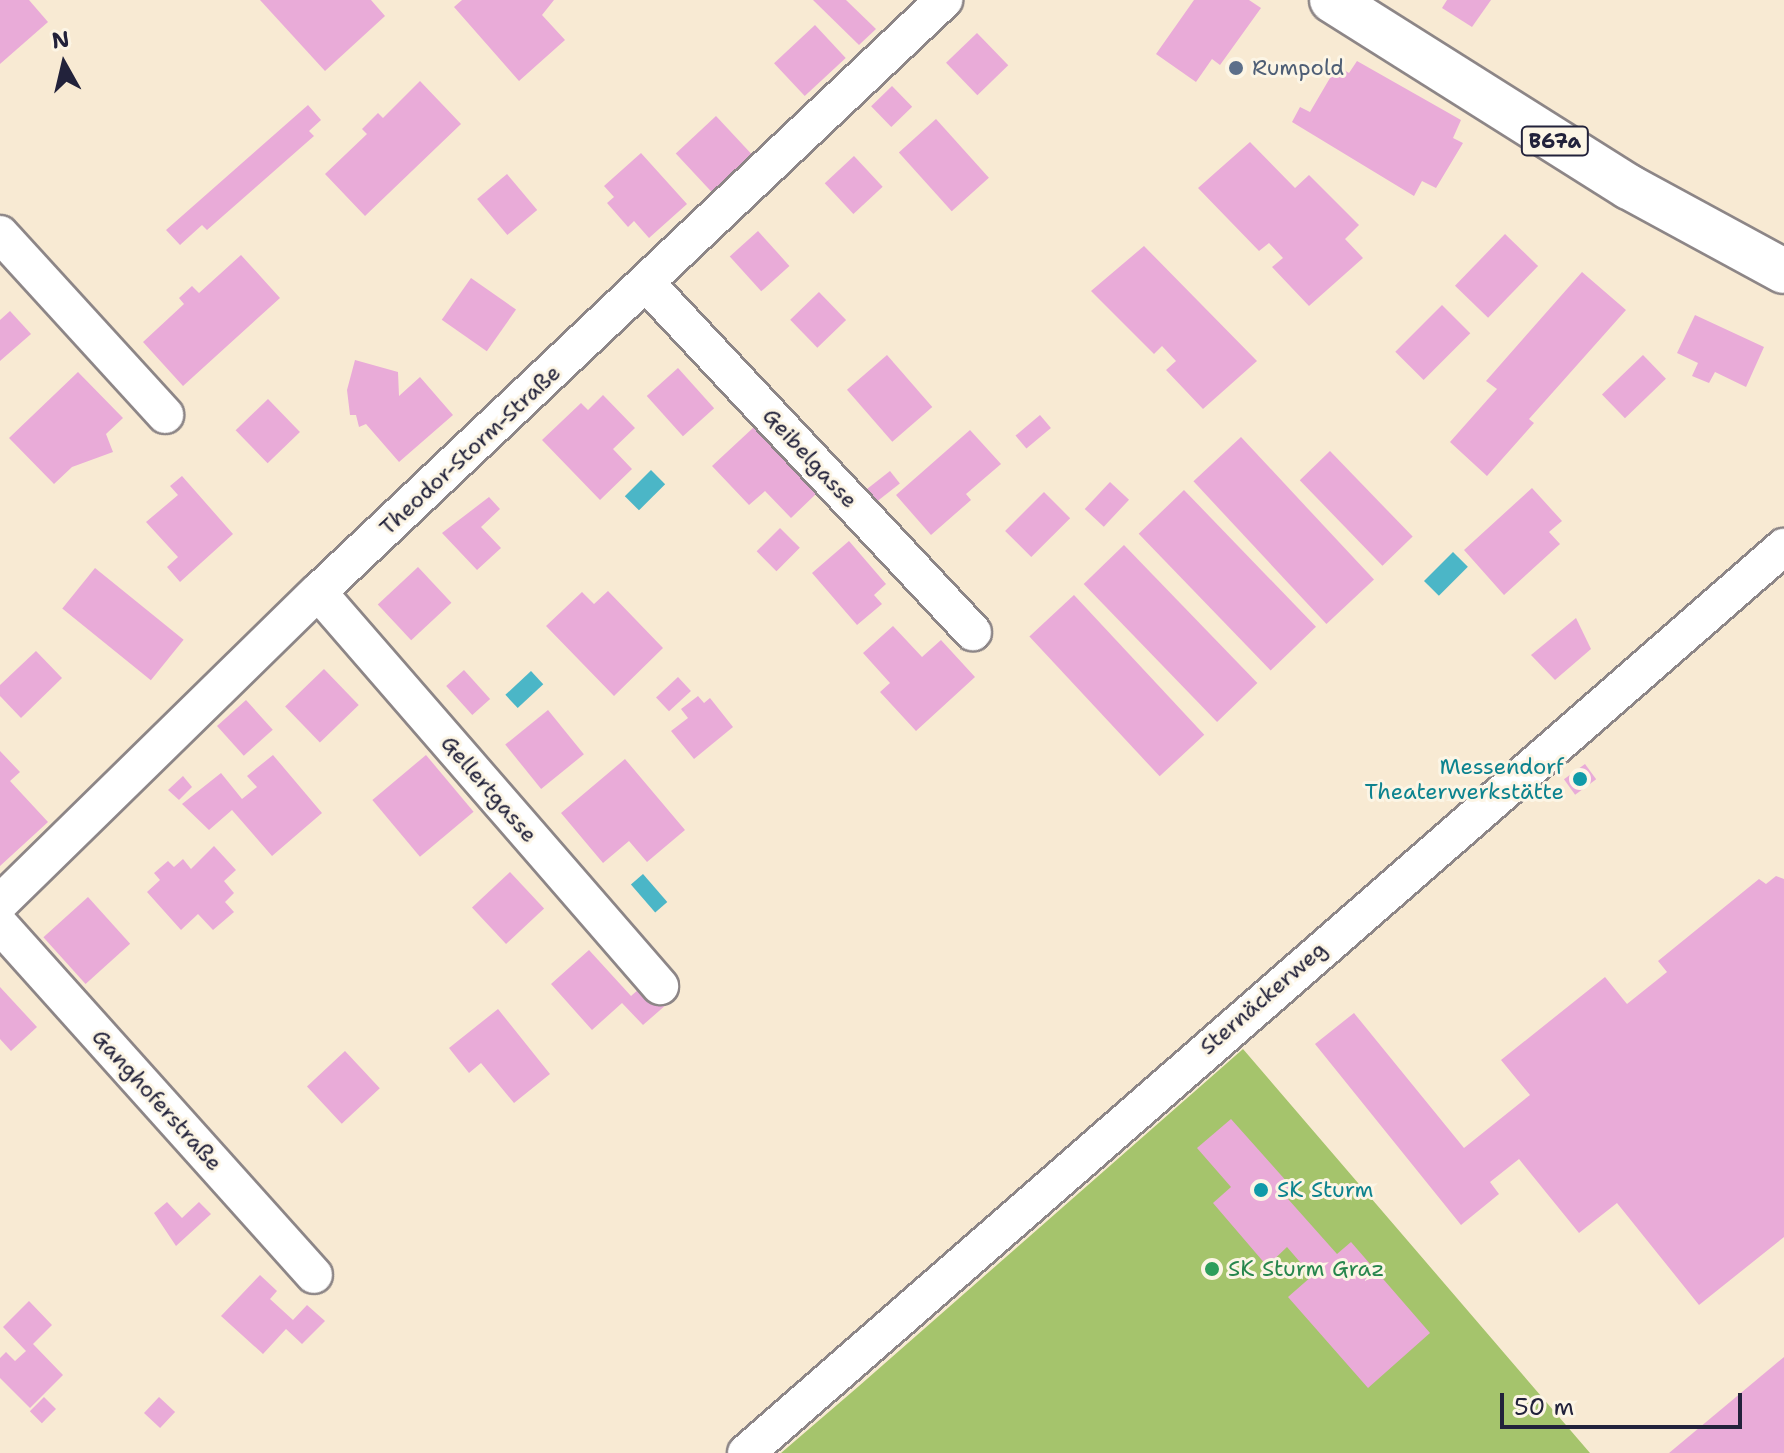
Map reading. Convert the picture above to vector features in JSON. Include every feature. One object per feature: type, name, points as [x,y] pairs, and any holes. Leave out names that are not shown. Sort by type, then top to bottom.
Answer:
[{"type":"main road","name":"B67a","points":[[1332,0],[1629,187],[1784,271]]},
{"type":"street","name":"Theodor-Storm-Straße","points":[[0,903],[318,592],[944,0]]},
{"type":"street","points":[[0,234],[165,415]]},
{"type":"street","name":"Geibelgasse","points":[[647,284],[973,632]]},
{"type":"street","name":"Sternäckerweg","points":[[746,1453],[1784,547]]},
{"type":"street","name":"Gellertgasse","points":[[318,592],[660,986]]},
{"type":"street","name":"Ganghoferstraße","points":[[0,925],[314,1275]]},
{"type":"green space","name":"SK Sturm Graz","points":[[1243,1049],[1590,1453],[781,1453],[859,1386]]},
{"type":"water","points":[[651,470],[665,484],[639,510],[625,496]]},
{"type":"water","points":[[1453,552],[1468,567],[1439,596],[1424,581]]},
{"type":"water","points":[[531,671],[543,684],[518,708],[505,695]]},
{"type":"water","points":[[643,874],[667,902],[655,912],[631,884]]},
{"type":"building","points":[[0,0],[29,0],[48,22],[0,64]]},
{"type":"building","points":[[260,0],[371,0],[385,16],[325,71]]},
{"type":"building","points":[[462,0],[554,0],[542,15],[565,40],[519,81],[454,7]]},
{"type":"building","points":[[813,0],[846,0],[876,29],[859,45]]},
{"type":"building","points":[[1194,0],[1249,0],[1261,8],[1220,65],[1212,59],[1196,82],[1156,54]]},
{"type":"building","points":[[1447,0],[1491,0],[1472,27],[1442,8]]},
{"type":"building","points":[[815,25],[846,58],[805,96],[774,63]]},
{"type":"building","points":[[977,33],[1008,65],[977,95],[946,63]]},
{"type":"building","points":[[1357,61],[1461,120],[1453,138],[1463,143],[1436,188],[1422,181],[1414,196],[1292,122],[1300,107],[1310,112],[1337,66],[1349,73]]},
{"type":"building","points":[[420,81],[461,124],[365,216],[325,174],[367,134],[362,129],[378,113],[383,118]]},
{"type":"building","points":[[892,86],[912,107],[891,127],[871,106]]},
{"type":"building","points":[[308,105],[321,120],[309,131],[314,136],[207,230],[202,225],[180,245],[166,230]]},
{"type":"building","points":[[716,116],[753,155],[713,193],[676,154]]},
{"type":"building","points":[[936,119],[989,178],[952,211],[899,152]]},
{"type":"building","points":[[1250,142],[1295,188],[1309,175],[1359,225],[1345,239],[1363,258],[1309,306],[1272,267],[1283,258],[1269,243],[1259,251],[1198,188]]},
{"type":"building","points":[[641,153],[687,204],[649,238],[634,221],[628,227],[607,203],[614,197],[604,186]]},
{"type":"building","points":[[854,156],[883,187],[853,214],[825,183]]},
{"type":"building","points":[[507,174],[537,210],[507,235],[477,199]]},
{"type":"building","points":[[758,231],[789,266],[761,291],[730,256]]},
{"type":"building","points":[[1505,234],[1538,266],[1488,318],[1455,286]]},
{"type":"building","points":[[1144,246],[1257,361],[1203,409],[1166,370],[1176,361],[1162,346],[1154,354],[1091,291]]},
{"type":"building","points":[[241,255],[280,298],[183,386],[143,342],[184,304],[179,298],[192,286],[199,293]]},
{"type":"building","points":[[1582,272],[1626,310],[1529,419],[1534,423],[1487,476],[1450,442],[1497,389],[1486,381]]},
{"type":"building","points":[[471,278],[516,310],[487,351],[442,320]]},
{"type":"building","points":[[819,292],[846,320],[817,348],[790,320]]},
{"type":"building","points":[[1442,305],[1470,333],[1424,380],[1395,352]]},
{"type":"building","points":[[10,311],[31,334],[0,361],[0,320]]},
{"type":"building","points":[[1695,315],[1764,347],[1746,387],[1715,372],[1709,383],[1692,376],[1698,363],[1677,353]]},
{"type":"building","points":[[887,355],[932,407],[892,442],[847,390]]},
{"type":"building","points":[[1643,355],[1666,379],[1625,418],[1602,395]]},
{"type":"building","points":[[355,360],[398,372],[399,396],[420,377],[453,415],[399,462],[366,424],[359,427],[356,415],[350,415],[347,390]]},
{"type":"building","points":[[678,368],[714,408],[683,436],[647,396]]},
{"type":"building","points":[[78,372],[123,418],[106,434],[113,452],[72,467],[54,484],[9,438]]},
{"type":"building","points":[[603,395],[635,428],[613,449],[632,469],[600,500],[542,440],[581,403],[588,410]]},
{"type":"building","points":[[268,399],[300,432],[268,463],[236,430]]},
{"type":"building","points":[[1040,415],[1051,428],[1026,449],[1015,436]]},
{"type":"building","points":[[754,427],[790,464],[795,459],[809,472],[803,478],[817,493],[791,518],[765,491],[749,505],[712,466]]},
{"type":"building","points":[[970,430],[1001,464],[966,494],[971,500],[931,535],[896,495]]},
{"type":"building","points":[[1241,437],[1374,580],[1326,624],[1193,481]]},
{"type":"building","points":[[1330,451],[1413,537],[1382,566],[1300,480]]},
{"type":"building","points":[[890,471],[900,484],[873,505],[863,492]]},
{"type":"building","points":[[182,476],[233,534],[180,582],[167,567],[178,557],[146,522],[178,495],[170,486]]},
{"type":"building","points":[[1110,482],[1129,500],[1104,527],[1085,509]]},
{"type":"building","points":[[1532,488],[1562,521],[1549,532],[1560,544],[1504,595],[1464,550]]},
{"type":"building","points":[[1184,490],[1316,627],[1271,670],[1139,534]]},
{"type":"building","points":[[1044,492],[1070,518],[1031,557],[1005,531]]},
{"type":"building","points":[[489,497],[500,509],[481,527],[501,548],[477,570],[442,533]]},
{"type":"building","points":[[780,528],[800,548],[776,571],[757,551]]},
{"type":"building","points":[[849,541],[886,584],[874,595],[882,604],[857,625],[812,573]]},
{"type":"building","points":[[1124,545],[1257,683],[1217,722],[1084,584]]},
{"type":"building","points":[[418,567],[451,603],[411,640],[378,605]]},
{"type":"building","points":[[95,568],[184,640],[151,680],[62,608]]},
{"type":"building","points":[[608,591],[663,648],[614,696],[546,626],[582,592],[594,604]]},
{"type":"building","points":[[1074,595],[1204,735],[1160,776],[1029,637]]},
{"type":"building","points":[[1576,618],[1591,649],[1555,680],[1531,655]]},
{"type":"building","points":[[893,626],[922,657],[941,640],[975,677],[916,731],[880,692],[890,683],[863,653]]},
{"type":"building","points":[[36,651],[62,678],[21,718],[0,696],[0,685]]},
{"type":"building","points":[[324,669],[359,705],[320,742],[285,707]]},
{"type":"building","points":[[464,670],[490,699],[472,715],[446,686]]},
{"type":"building","points":[[678,677],[691,691],[669,711],[656,697]]},
{"type":"building","points":[[698,696],[704,703],[710,698],[733,727],[694,759],[671,731],[688,718],[681,709]]},
{"type":"building","points":[[246,700],[273,730],[244,756],[217,726]]},
{"type":"building","points":[[548,710],[584,754],[541,789],[505,745]]},
{"type":"building","points":[[0,751],[20,772],[10,781],[48,822],[0,866]]},
{"type":"building","points":[[273,755],[322,813],[272,856],[232,810],[209,830],[182,804],[221,773],[242,799],[257,787],[247,776]]},
{"type":"building","points":[[426,755],[474,812],[420,857],[372,800]]},
{"type":"building","points":[[625,759],[685,830],[647,862],[629,841],[603,863],[561,813]]},
{"type":"building","name":"Messendorf Theaterwerkstätte","points":[[1585,764],[1596,779],[1575,795],[1564,779]]},
{"type":"building","points":[[183,776],[192,787],[179,800],[168,790]]},
{"type":"building","points":[[214,846],[236,870],[224,881],[234,893],[225,902],[234,912],[213,930],[198,914],[181,930],[147,892],[160,880],[154,873],[168,861],[174,867],[183,859],[191,869]]},
{"type":"building","points":[[510,872],[544,909],[506,944],[472,907]]},
{"type":"building","points":[[1776,876],[1784,879],[1784,1237],[1699,1305],[1617,1203],[1579,1233],[1519,1159],[1490,1182],[1499,1194],[1461,1225],[1315,1044],[1354,1013],[1464,1148],[1530,1095],[1501,1060],[1605,977],[1627,1004],[1667,972],[1658,961],[1759,879],[1766,884]]},
{"type":"building","points":[[88,897],[130,944],[86,984],[43,937]]},
{"type":"building","points":[[589,950],[631,996],[647,982],[667,1004],[643,1025],[622,1003],[592,1030],[551,984]]},
{"type":"building","points":[[0,987],[37,1027],[11,1051],[0,1039]]},
{"type":"building","points":[[498,1009],[550,1074],[514,1103],[481,1063],[469,1073],[449,1048]]},
{"type":"building","points":[[345,1051],[380,1088],[342,1124],[307,1086]]},
{"type":"building","points":[[1231,1119],[1296,1192],[1288,1199],[1337,1254],[1351,1242],[1430,1333],[1368,1388],[1288,1297],[1312,1276],[1287,1247],[1267,1266],[1213,1203],[1231,1187],[1197,1148]]},
{"type":"building","points":[[167,1202],[182,1218],[199,1202],[211,1214],[176,1246],[154,1213]]},
{"type":"building","points":[[260,1275],[277,1291],[270,1299],[293,1320],[307,1305],[325,1321],[302,1344],[286,1329],[263,1354],[221,1316]]},
{"type":"building","points":[[29,1301],[52,1325],[33,1344],[63,1375],[30,1408],[0,1378],[0,1358],[6,1352],[15,1361],[26,1351],[3,1327]]},
{"type":"building","points":[[1784,1357],[1784,1453],[1669,1453]]},
{"type":"building","points":[[44,1397],[56,1409],[42,1423],[30,1411]]},
{"type":"building","points":[[159,1397],[175,1412],[160,1428],[144,1413]]},
{"type":"place","name":"Rumpold","points":[[1236,68]]},
{"type":"place","name":"Messendorf Theaterwerkstätte","points":[[1580,779]]},
{"type":"place","name":"SK Sturm","points":[[1261,1190]]},
{"type":"place","name":"SK Sturm Graz","points":[[1212,1269]]}]
